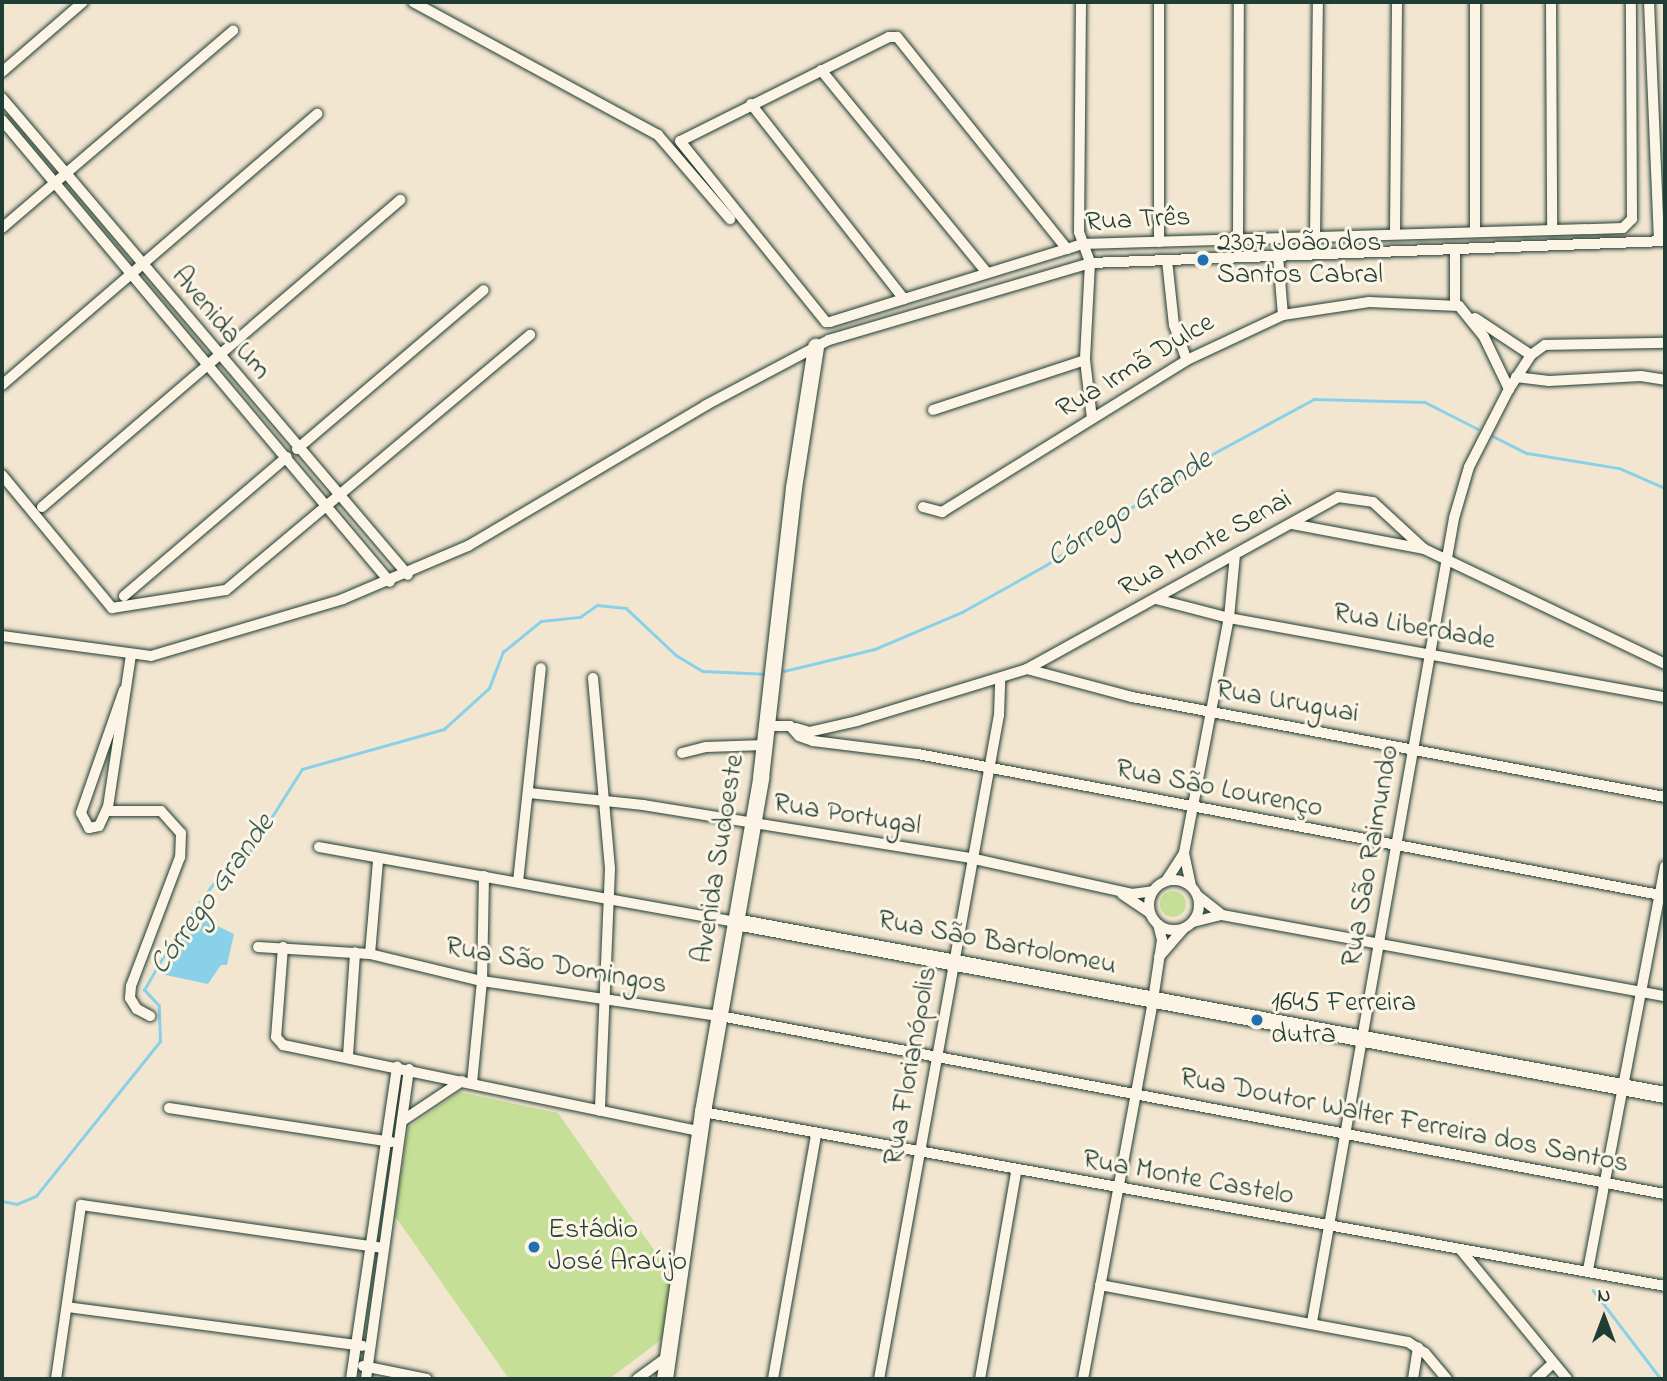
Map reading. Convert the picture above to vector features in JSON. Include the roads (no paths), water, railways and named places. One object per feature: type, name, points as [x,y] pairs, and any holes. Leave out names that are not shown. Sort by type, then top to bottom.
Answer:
[{"type":"street","points":[[2,72],[83,2]]},
{"type":"street","points":[[413,2],[658,135],[822,344]]},
{"type":"street","points":[[1081,2],[1082,244],[1090,263],[1084,360],[1092,419]]},
{"type":"street","points":[[1159,2],[1159,242]]},
{"type":"street","points":[[1238,239],[1239,2]]},
{"type":"street","points":[[1315,237],[1318,2]]},
{"type":"street","points":[[1395,234],[1397,2]]},
{"type":"street","points":[[1475,2],[1475,232]]},
{"type":"street","points":[[1550,2],[1552,230]]},
{"type":"street","name":"Rua Três","points":[[751,104],[681,138],[680,144],[820,321],[830,322],[1082,244],[1623,228],[1632,219],[1631,2]]},
{"type":"street","points":[[2,636],[151,656],[390,582],[468,546],[706,405],[822,344],[1090,263],[1662,241],[1660,158],[1652,90],[1649,2]]},
{"type":"street","points":[[2,228],[233,31]]},
{"type":"street","points":[[904,299],[751,104],[889,37],[901,39],[1067,249]]},
{"type":"street","points":[[821,70],[987,273]]},
{"type":"street","points":[[1652,90],[1665,90]]},
{"type":"street","name":"Avenida Um","points":[[2,98],[66,173],[137,271]]},
{"type":"street","points":[[2,385],[317,114]]},
{"type":"street","name":"Avenida Um","points":[[2,120],[55,183],[408,575]]},
{"type":"street","points":[[42,507],[400,200]]},
{"type":"street","points":[[1455,251],[1455,305],[1531,355],[1552,344],[1665,342]]},
{"type":"street","points":[[1278,256],[1283,315]]},
{"type":"street","points":[[1167,260],[1174,325],[1186,360]]},
{"type":"street","points":[[297,449],[484,290]]},
{"type":"street","name":"Rua Irmã Dulce","points":[[923,507],[942,512],[1186,360],[1283,315],[1369,302],[1455,305]]},
{"type":"street","points":[[1471,316],[1509,389]]},
{"type":"street","points":[[2,475],[112,608],[226,590],[330,506],[530,335]]},
{"type":"street","name":"Avenida Sudoeste","points":[[665,1379],[700,1131],[768,726],[822,344]]},
{"type":"street","name":"Rua São Raimundo","points":[[1312,1322],[1343,1135],[1464,479],[1509,389],[1531,355]]},
{"type":"street","name":"Avenida Um","points":[[213,360],[287,457],[390,582]]},
{"type":"street","points":[[933,410],[1084,360]]},
{"type":"street","points":[[1516,377],[1549,382],[1641,376],[1665,380]]},
{"type":"street","points":[[124,596],[287,457]]},
{"type":"street","name":"Rua Monte Senai","points":[[1000,678],[1027,669],[1338,497],[1362,497],[1384,509],[1424,549]]},
{"type":"street","points":[[1292,523],[1424,549],[1447,563],[1665,664]]},
{"type":"street","points":[[1150,913],[1153,891],[1166,881],[1184,853],[1229,618],[1235,555]]},
{"type":"street","name":"Rua Liberdade","points":[[1156,598],[1229,618],[1665,698]]},
{"type":"street","points":[[124,690],[104,740],[82,821],[89,828],[97,828],[107,811],[131,655]]},
{"type":"street","points":[[518,882],[541,668]]},
{"type":"street","name":"Rua Uruguai","points":[[1027,669],[1132,697],[1665,797]]},
{"type":"street","points":[[593,678],[609,899],[600,1111]]},
{"type":"street","points":[[790,726],[808,732],[857,721],[1000,678]]},
{"type":"street","name":"Rua Florianópolis","points":[[879,1379],[954,962],[970,858],[999,715],[1000,678]]},
{"type":"street","name":"Rua São Lourenço","points":[[768,726],[790,726],[799,736],[813,741],[988,768],[1395,847],[1662,895]]},
{"type":"street","points":[[682,753],[719,746],[765,745]]},
{"type":"street","name":"Rua Portugal","points":[[529,793],[602,800],[970,858],[1132,894],[1153,891]]},
{"type":"street","points":[[107,811],[161,811],[174,820],[183,841],[131,986],[130,998],[136,1009],[150,1016]]},
{"type":"street","name":"Rua São Bartolomeu","points":[[319,847],[1665,1095]]},
{"type":"street","points":[[1184,853],[1191,886],[1198,897],[1222,915],[1665,996]]},
{"type":"street","points":[[370,954],[378,860]]},
{"type":"street","points":[[1588,1270],[1662,895],[1665,866]]},
{"type":"street","points":[[467,1082],[482,981],[484,876]]},
{"type":"street","points":[[1166,881],[1191,886]]},
{"type":"street","points":[[1087,1379],[1100,1285],[1162,940],[1158,925],[1150,913],[1114,888]]},
{"type":"street","points":[[1159,957],[1199,910],[1198,897]]},
{"type":"street","points":[[1158,925],[1188,925],[1222,915]]},
{"type":"street","name":"Rua São Domingos","points":[[258,947],[370,954],[482,981],[603,1002],[720,1016],[1134,1095]]},
{"type":"street","points":[[284,947],[276,1038],[283,1045],[397,1066],[700,1131]]},
{"type":"street","points":[[348,1056],[355,952]]},
{"type":"street","points":[[351,1379],[397,1066]]},
{"type":"street","points":[[366,1379],[409,1069]]},
{"type":"street","points":[[402,1121],[467,1082]]},
{"type":"street","name":"Rua Doutor Walter Ferreira dos Santos","points":[[1134,1095],[1665,1194]]},
{"type":"street","points":[[169,1108],[399,1143]]},
{"type":"street","name":"Rua Monte Castelo","points":[[703,1112],[1016,1172],[1588,1270],[1665,1286]]},
{"type":"street","points":[[773,1379],[816,1134]]},
{"type":"street","points":[[980,1379],[1016,1172]]},
{"type":"street","points":[[56,1379],[81,1205],[384,1248]]},
{"type":"street","points":[[1460,1249],[1567,1379]]},
{"type":"street","points":[[1100,1285],[1312,1322],[1418,1347],[1447,1379]]},
{"type":"street","points":[[67,1307],[371,1348]]},
{"type":"street","points":[[1413,1379],[1418,1347]]},
{"type":"street","points":[[637,1379],[669,1356]]},
{"type":"street","points":[[1536,1379],[1553,1363]]},
{"type":"street","points":[[353,1365],[427,1379]]},
{"type":"water","points":[[195,915],[234,934],[227,965],[221,965],[208,984],[161,974]]},
{"type":"waterway","name":"Córrego Grande","points":[[784,671],[875,649],[962,612],[1046,565],[1205,458],[1314,399],[1425,402],[1478,429]]},
{"type":"waterway","name":"Córrego Grande","points":[[1493,436],[1527,453],[1619,468],[1665,488]]},
{"type":"waterway","name":"Córrego Grande","points":[[2,1201],[17,1204],[36,1196],[160,1041],[159,1006],[144,990],[175,936],[216,880],[242,864],[302,769],[444,729],[489,688],[503,652],[541,621],[580,617],[597,605],[626,608],[676,655],[703,671],[766,674]]},
{"type":"waterway","points":[[1593,1290],[1661,1379]]},
{"type":"place","name":"2307 João dos Santos Cabral","points":[[1203,260]]},
{"type":"place","name":"1645 Ferreira dutra","points":[[1257,1020]]},
{"type":"place","name":"Estádio José Araújo","points":[[534,1247]]}]
